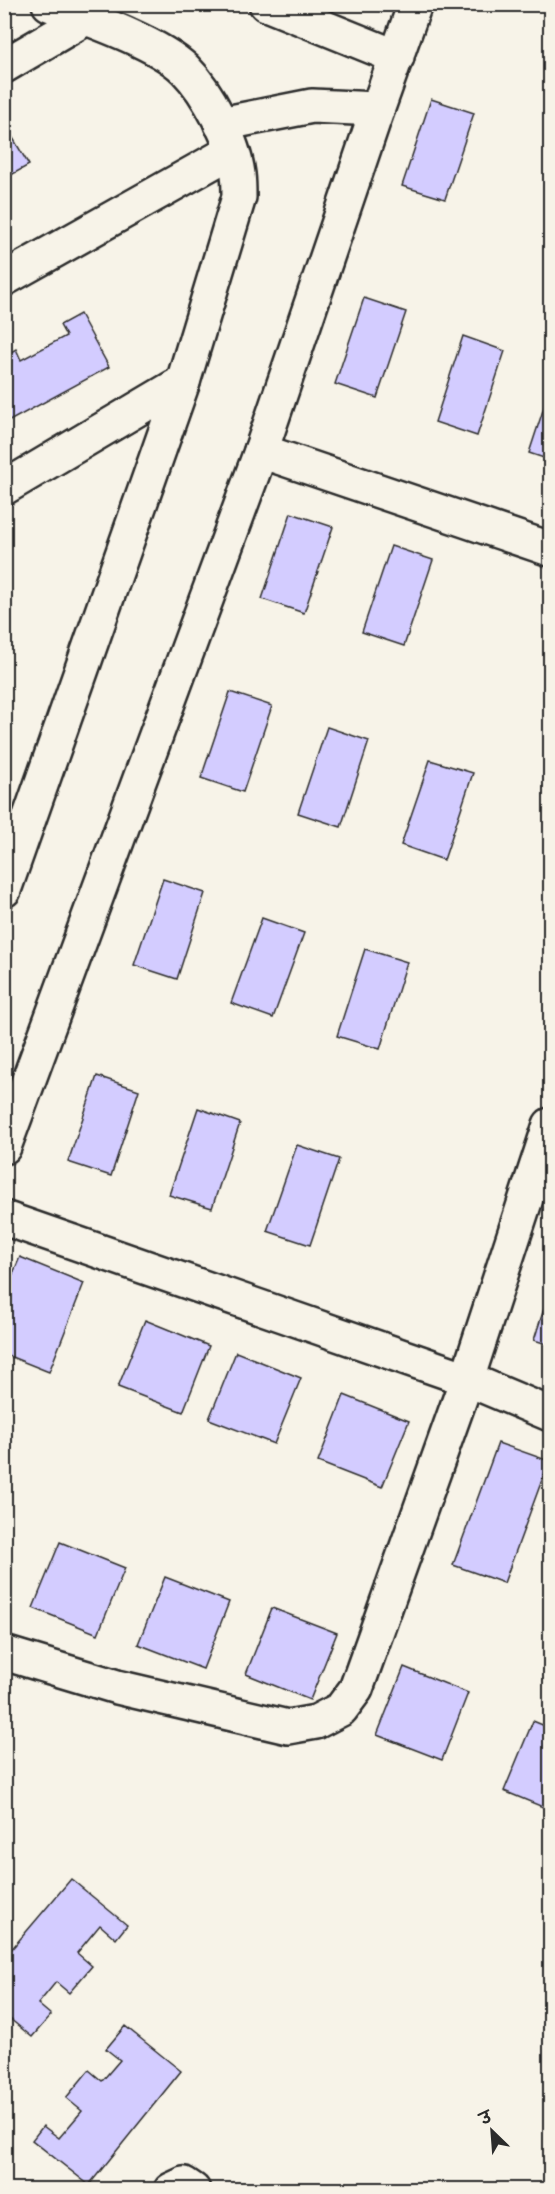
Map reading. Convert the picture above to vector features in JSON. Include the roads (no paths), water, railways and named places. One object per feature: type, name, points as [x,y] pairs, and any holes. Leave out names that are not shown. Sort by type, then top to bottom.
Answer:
[{"type":"street","points":[[4,890],[13,847],[183,382],[239,197],[238,173],[227,138],[206,98],[184,69],[152,48],[87,18],[49,4]]},
{"type":"street","points":[[266,4],[397,57]]},
{"type":"street","points":[[4,1147],[261,451],[415,4]]},
{"type":"street","points":[[4,66],[87,18]]},
{"type":"street","points":[[4,279],[227,138],[312,106],[377,109]]},
{"type":"street","points":[[4,488],[183,382]]},
{"type":"street","points":[[261,451],[550,549]]},
{"type":"street","points":[[4,1653],[117,1688],[288,1727],[316,1722],[341,1709],[356,1689],[466,1379],[550,1125]]},
{"type":"street","points":[[4,1218],[466,1379],[550,1414]]},
{"type":"street","points":[[171,2190],[184,2184],[193,2190]]}]
